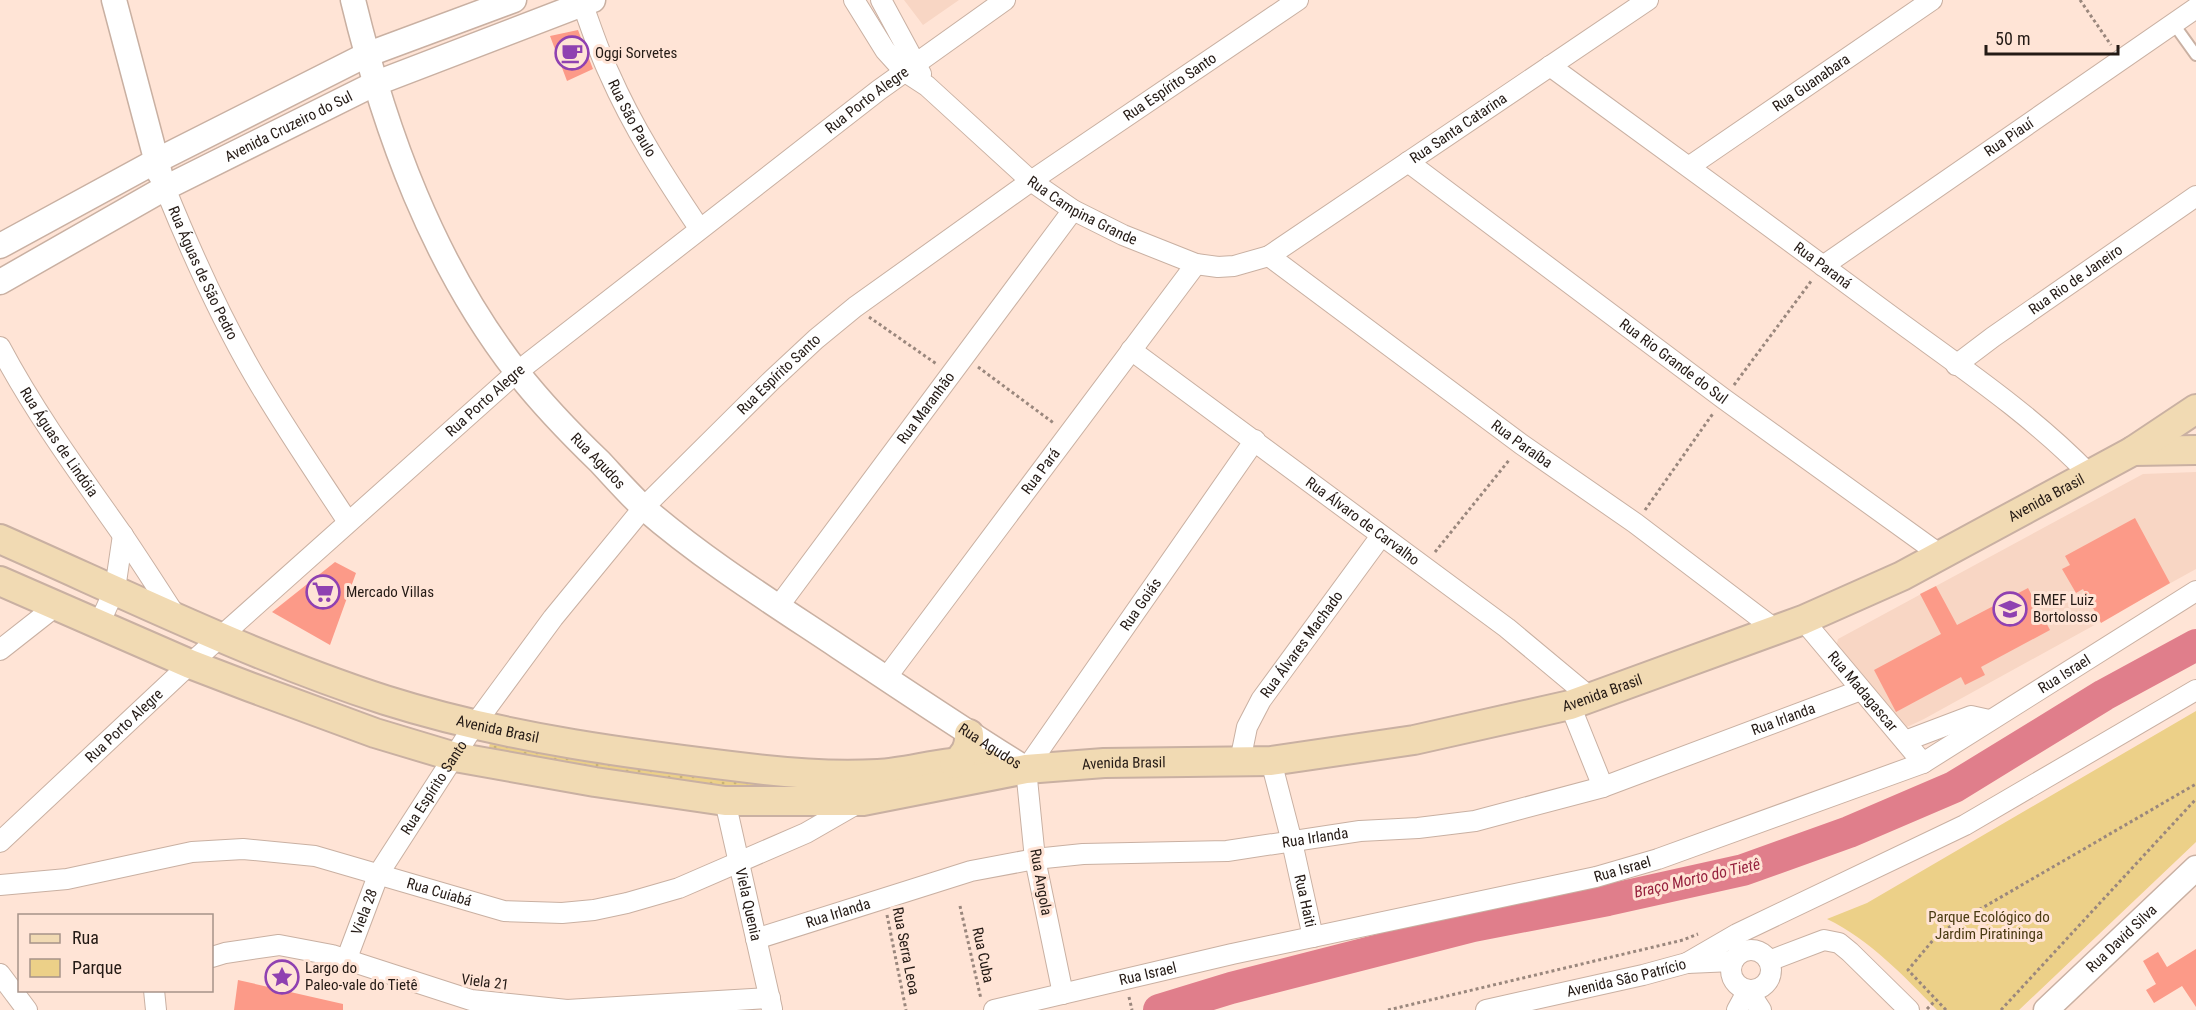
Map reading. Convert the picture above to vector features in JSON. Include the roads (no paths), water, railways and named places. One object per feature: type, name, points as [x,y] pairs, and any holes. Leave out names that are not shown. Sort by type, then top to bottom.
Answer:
[{"type":"main road","name":"Avenida Brasil","points":[[0,581],[190,664],[375,733],[455,757],[595,782],[725,801],[863,801],[1026,770],[1104,763],[1271,761],[1414,740],[1580,702],[1803,620],[1894,580],[2133,451],[2196,409]]},
{"type":"main road","name":"Avenida Brasil","points":[[2133,451],[2196,450]]},
{"type":"main road","name":"Avenida Brasil","points":[[0,539],[220,637],[386,700],[475,724],[601,749],[770,770],[878,774],[977,762],[1026,770]]},
{"type":"main road","points":[[954,764],[966,751],[969,734]]},
{"type":"street","name":"Rua Águas de São Pedro","points":[[114,0],[156,161],[207,287],[253,374],[348,522]]},
{"type":"street","name":"Rua Agudos","points":[[352,0],[374,84],[414,192],[435,241],[466,296],[517,372],[586,449],[644,507],[778,607],[1026,770]]},
{"type":"street","name":"Avenida Cruzeiro do Sul","points":[[0,246],[156,161],[366,55],[514,0]]},
{"type":"street","name":"Rua Campina Grande","points":[[854,0],[885,50],[910,67],[927,86],[1031,181],[1073,210],[1123,235],[1196,264],[1218,267],[1234,266],[1269,256]]},
{"type":"street","name":"Rua Campina Grande","points":[[881,0],[910,67]]},
{"type":"street","name":"Rua Porto Alegre","points":[[0,842],[190,664],[517,372],[699,228],[910,67],[1005,0]]},
{"type":"street","name":"Rua Espírito Santo","points":[[379,873],[475,724],[553,618],[644,507],[772,380],[855,307],[1031,181],[1298,0]]},
{"type":"street","name":"Rua Santa Catarina","points":[[1269,256],[1648,0]]},
{"type":"street","name":"Rua Guanabara","points":[[1690,166],[1932,0]]},
{"type":"street","name":"Avenida Cruzeiro do Sul","points":[[0,282],[165,188],[374,84],[586,1]]},
{"type":"street","name":"Rua São Paulo","points":[[586,1],[608,73],[666,179],[699,228]]},
{"type":"street","name":"Rua Piauí","points":[[1822,266],[2196,8]]},
{"type":"street","name":"Rua Paraná","points":[[1550,66],[1690,166],[1956,365],[2056,443],[2089,474]]},
{"type":"street","name":"Rua Rio Grande do Sul","points":[[1408,162],[1724,399],[1942,556]]},
{"type":"street","name":"Rua Rio de Janeiro","points":[[1956,365],[2196,196]]},
{"type":"street","name":"Rua Maranhão","points":[[778,607],[1073,210]]},
{"type":"street","name":"Rua Paraíba","points":[[1269,256],[1521,444],[1635,523],[1776,630]]},
{"type":"street","name":"Rua Pará","points":[[886,678],[1196,264]]},
{"type":"street","name":"Rua Águas de Lindóia","points":[[0,347],[24,393],[74,468],[123,535],[177,619]]},
{"type":"street","name":"Rua Álvaro de Carvalho","points":[[1131,350],[1507,628],[1580,702]]},
{"type":"street","name":"Rua Goiás","points":[[1026,770],[1255,440]]},
{"type":"street","points":[[99,624],[115,590],[123,535]]},
{"type":"street","name":"Rua Álvares Machado","points":[[1240,761],[1247,727],[1261,700],[1381,536]]},
{"type":"street","name":"Rua Israel","points":[[994,1010],[1313,937],[1544,889],[1658,860],[1923,763],[2196,591]]},
{"type":"street","points":[[0,650],[56,606]]},
{"type":"street","name":"Rua Madagascar","points":[[1803,620],[1923,763]]},
{"type":"street","name":"Rua Irlanda","points":[[756,939],[971,871],[1035,859],[1083,854],[1227,851],[1360,831],[1418,828],[1475,821],[1603,787],[1862,690]]},
{"type":"street","points":[[1688,963],[1737,934],[1965,825],[2196,690]]},
{"type":"street","points":[[1580,702],[1603,787]]},
{"type":"street","points":[[1905,741],[1971,716],[1989,720]]},
{"type":"street","name":"Rua Haiti","points":[[1271,761],[1313,937]]},
{"type":"street","name":"Rua Angola","points":[[1026,770],[1035,859],[1063,994]]},
{"type":"street","name":"Viela Quenia","points":[[725,801],[737,863],[771,1004]]},
{"type":"street","name":"Rua Cuiabá","points":[[0,885],[67,879],[192,852],[243,849],[315,856],[504,911],[562,913],[594,910],[657,896],[806,833],[863,801]]},
{"type":"street","name":"Rua David Silva","points":[[2046,1010],[2196,868]]},
{"type":"street","name":"Viela 28","points":[[349,955],[379,873]]},
{"type":"street","points":[[1769,961],[1824,939],[1839,944],[1909,1010]]},
{"type":"street","points":[[213,957],[279,945],[332,955],[349,955],[471,1000],[535,1008],[567,1010],[771,1004]]},
{"type":"street","points":[[1749,950],[1762,953],[1769,961],[1772,972],[1766,984],[1760,988],[1748,990],[1733,980],[1731,967],[1733,960],[1742,952],[1749,950]]},
{"type":"street","name":"Avenida São Patrício","points":[[1486,1010],[1654,973],[1688,963],[1733,960]]},
{"type":"street","points":[[0,974],[27,1010]]},
{"type":"street","points":[[1737,1010],[1748,990]]},
{"type":"street","points":[[1748,990],[1761,1010]]},
{"type":"street","points":[[154,992],[156,1010]]},
{"type":"lane","points":[[2174,23],[2196,55]]},
{"type":"waterway","name":"Braço Morto do Tietê","points":[[1159,1010],[1231,988],[1473,926],[1608,900],[1743,870],[1849,832],[1954,787],[2104,695],[2196,645]]},
{"type":"place","name":"Oggi Sorvetes","points":[[572,53]]},
{"type":"place","name":"Mercado Villas","points":[[323,592]]},
{"type":"place","name":"EMEF Luiz Bortolosso","points":[[2010,609]]},
{"type":"place","name":"Largo do Paleo-vale do Tietê","points":[[282,977]]},
{"type":"park label","name":"Parque Ecológico do Jardim Piratininga","points":[[1989,926]]}]
